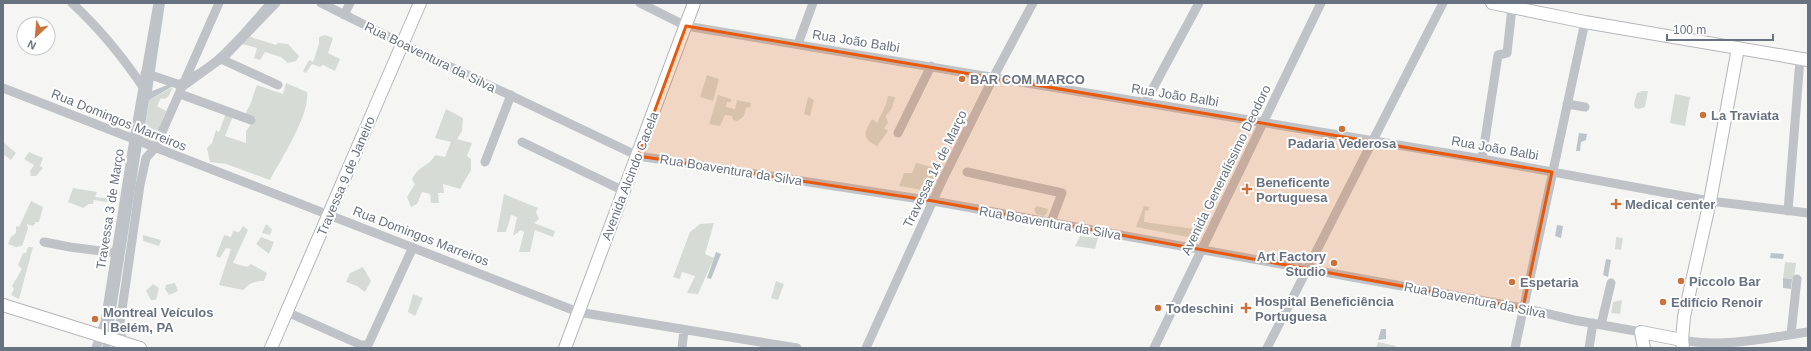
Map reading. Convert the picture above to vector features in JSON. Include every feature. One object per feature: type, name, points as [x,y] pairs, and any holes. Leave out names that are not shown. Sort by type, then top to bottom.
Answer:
[{"type":"main road","name":"Travessa 9 de Janeiro","points":[[271,348],[420,3]]},
{"type":"main road","name":"Avenida Alcindo Cacela","points":[[565,348],[694,3]]},
{"type":"main road","points":[[1492,3],[1585,22],[1804,59]]},
{"type":"main road","points":[[1682,344],[1684,317],[1710,202],[1738,48]]},
{"type":"main road","points":[[3,305],[140,348]]},
{"type":"main road","points":[[1641,332],[1644,348]]},
{"type":"main road","name":"Rua Boaventura da Silva","points":[[1641,332],[1669,343],[1682,344]]},
{"type":"street","points":[[72,3],[97,26],[126,62],[143,87]]},
{"type":"street","name":"Travessa 3 de Março","points":[[96,348],[105,322],[143,87],[149,74],[158,3]]},
{"type":"street","name":"Travessa 3 de Março","points":[[125,344],[119,330],[140,185],[146,158],[153,148],[179,86],[194,61],[219,3]]},
{"type":"street","points":[[179,86],[221,59],[276,3]]},
{"type":"street","name":"Rua Boaventura da Silva","points":[[321,3],[403,44],[638,156],[933,201],[1308,268],[1523,308],[1641,332]]},
{"type":"street","points":[[344,15],[350,3]]},
{"type":"street","name":"Rua João Balbi","points":[[640,3],[686,26],[1482,158],[1710,202],[1808,213]]},
{"type":"street","points":[[798,44],[813,3]]},
{"type":"street","name":"Travessa 14 de Março","points":[[866,348],[933,201],[994,76],[1033,3]]},
{"type":"street","points":[[1145,103],[1199,3]]},
{"type":"street","name":"Avenida Generalíssimo Deodoro","points":[[1154,348],[1203,250],[1321,3]]},
{"type":"street","points":[[1267,348],[1444,3]]},
{"type":"street","points":[[1482,158],[1498,55],[1507,53],[1512,8]]},
{"type":"street","points":[[1515,348],[1585,22]]},
{"type":"street","points":[[221,59],[278,85]]},
{"type":"street","points":[[1788,211],[1804,59]]},
{"type":"street","points":[[898,133],[931,66]]},
{"type":"street","points":[[149,74],[179,86],[250,120]]},
{"type":"street","name":"Rua Domingos Marreiros","points":[[3,88],[134,139],[153,148],[413,247],[578,312],[797,348]]},
{"type":"street","points":[[485,162],[511,95]]},
{"type":"street","points":[[1567,104],[1585,107]]},
{"type":"street","points":[[522,142],[624,192]]},
{"type":"street","points":[[967,172],[1062,193],[1051,222]]},
{"type":"street","points":[[44,242],[116,253]]},
{"type":"street","points":[[287,312],[361,345],[368,345],[413,247]]},
{"type":"street","points":[[1791,334],[1797,279]]},
{"type":"street","points":[[1589,348],[1611,283]]},
{"type":"street","points":[[682,348],[684,330]]},
{"type":"street","name":"Rua Boaventura da Silva","points":[[1682,344],[1694,342],[1726,343],[1808,332]]},
{"type":"highlighted area","points":[[686,26],[1552,172],[1523,308],[933,201],[638,156]]},
{"type":"shaded area","points":[[160,3],[165,3],[152,91],[180,79],[206,64],[233,39],[265,3],[271,3],[211,64],[149,100],[110,348],[102,348]]},
{"type":"shaded area","points":[[325,35],[333,38],[328,53],[340,59],[335,71],[323,65],[320,67],[312,64],[306,73],[303,71],[309,60],[313,62],[319,44],[319,37]]},
{"type":"shaded area","points":[[248,36],[276,45],[278,43],[288,44],[299,56],[296,61],[288,63],[281,57],[265,52],[260,60],[254,58],[257,48],[242,44]]},
{"type":"shaded area","points":[[707,75],[719,79],[713,101],[700,97]]},
{"type":"shaded area","points":[[286,83],[307,92],[307,102],[294,137],[270,180],[226,164],[210,162],[207,148],[212,143],[216,130],[219,132],[226,113],[233,116],[225,136],[246,143],[246,131],[256,118],[245,114],[257,85],[283,94]]},
{"type":"shaded area","points":[[173,87],[168,97],[164,99],[161,98],[157,106],[166,111],[153,143],[143,139],[149,100]]},
{"type":"shaded area","points":[[1648,91],[1645,107],[1639,109],[1635,108],[1634,104],[1637,93]]},
{"type":"shaded area","points":[[1675,94],[1690,97],[1685,126],[1670,123]]},
{"type":"shaded area","points":[[718,95],[731,99],[731,102],[727,102],[726,107],[735,109],[737,100],[751,103],[750,108],[746,107],[744,116],[738,121],[733,120],[732,116],[725,115],[720,126],[709,124]]},
{"type":"shaded area","points":[[888,96],[895,97],[892,108],[886,116],[888,123],[884,128],[888,131],[877,146],[866,138],[866,132],[872,119],[877,123]]},
{"type":"shaded area","points":[[808,97],[814,100],[810,116],[804,114]]},
{"type":"shaded area","points":[[446,109],[463,118],[462,131],[457,139],[472,143],[467,156],[471,159],[471,170],[460,189],[443,184],[444,193],[438,193],[439,203],[431,203],[430,194],[422,192],[417,204],[411,207],[407,197],[415,184],[412,180],[417,171],[433,159],[435,155],[445,157],[451,142],[435,138]]},
{"type":"shaded area","points":[[1579,133],[1587,134],[1586,140],[1581,142],[1580,151],[1576,151]]},
{"type":"shaded area","points":[[3,142],[16,153],[11,160],[3,154]]},
{"type":"shaded area","points":[[29,152],[43,158],[40,166],[43,168],[36,176],[31,176],[30,171],[34,165],[24,159]]},
{"type":"shaded area","points":[[916,163],[941,169],[928,191],[899,186],[904,173],[912,173]]},
{"type":"shaded area","points":[[73,188],[97,192],[95,197],[113,199],[112,203],[94,200],[93,204],[89,204],[83,208],[68,202]]},
{"type":"shaded area","points":[[504,194],[538,208],[536,212],[539,219],[534,223],[555,231],[553,237],[535,230],[530,252],[519,252],[524,232],[521,230],[513,236],[517,217],[511,215],[506,232],[497,232]]},
{"type":"shaded area","points":[[31,201],[43,207],[39,222],[36,222],[33,226],[27,224],[28,229],[22,246],[16,247],[8,244],[11,237],[16,233],[16,226],[19,227]]},
{"type":"shaded area","points":[[1037,206],[1048,209],[1044,216],[1036,214],[1034,209]]},
{"type":"shaded area","points":[[1144,206],[1149,207],[1149,210],[1145,211],[1144,222],[1202,230],[1198,239],[1136,227]]},
{"type":"shaded area","points":[[714,223],[705,254],[714,258],[698,294],[687,293],[695,276],[682,272],[680,279],[673,277],[690,232],[700,224]]},
{"type":"shaded area","points":[[266,224],[272,229],[270,235],[262,233]]},
{"type":"shaded area","points":[[1557,225],[1563,226],[1561,238],[1555,236]]},
{"type":"shaded area","points":[[243,226],[248,230],[233,263],[247,267],[251,264],[267,273],[264,281],[252,283],[243,290],[219,285],[231,249],[226,248],[220,258],[216,256],[224,235],[231,237],[233,231],[239,232]]},
{"type":"shaded area","points":[[143,235],[161,240],[159,246],[143,241]]},
{"type":"shaded area","points":[[1080,236],[1098,238],[1095,249],[1075,246]]},
{"type":"shaded area","points":[[261,237],[274,242],[269,254],[256,244]]},
{"type":"shaded area","points":[[1616,237],[1623,238],[1621,250],[1615,249]]},
{"type":"shaded area","points":[[28,247],[33,247],[19,299],[11,295],[14,289],[12,286],[22,269],[18,265],[23,253],[26,253]]},
{"type":"shaded area","points":[[716,252],[721,254],[711,279],[707,278]]},
{"type":"shaded area","points":[[1771,253],[1784,254],[1783,259],[1770,258]]},
{"type":"shaded area","points":[[1606,259],[1611,260],[1608,277],[1603,275]]},
{"type":"shaded area","points":[[1785,262],[1796,263],[1794,279],[1783,278]]},
{"type":"shaded area","points":[[363,267],[371,281],[365,292],[357,286],[346,282],[350,273]]},
{"type":"shaded area","points":[[1783,278],[1792,279],[1791,289],[1783,288]]},
{"type":"shaded area","points":[[776,281],[784,284],[778,300],[771,298]]},
{"type":"shaded area","points":[[175,283],[178,291],[169,295],[165,289],[166,285]]},
{"type":"shaded area","points":[[153,284],[159,288],[156,300],[151,300],[146,291]]},
{"type":"shaded area","points":[[413,294],[423,298],[415,316],[408,312]]},
{"type":"shaded area","points":[[1622,300],[1620,314],[1611,313],[1613,302]]},
{"type":"shaded area","points":[[1381,329],[1386,329],[1386,339],[1378,340]]},
{"type":"shaded area","points":[[1378,342],[1396,346],[1396,348],[1376,348]]},
{"type":"place","name":"BAR COM MARCO","points":[[962,79]]},
{"type":"place","name":"La Traviata","points":[[1703,115]]},
{"type":"place","name":"Padaria Vederosa","points":[[1342,129]]},
{"type":"place","name":"Beneficente Portuguesa","points":[[1247,189]]},
{"type":"place","name":"Medical center","points":[[1616,204]]},
{"type":"place","name":"Art Factory Studio","points":[[1334,263]]},
{"type":"place","name":"Piccolo Bar","points":[[1681,281]]},
{"type":"place","name":"Espetaria","points":[[1512,282]]},
{"type":"place","name":"Edifício Renoir","points":[[1663,302]]},
{"type":"place","name":"Todeschini","points":[[1158,308]]},
{"type":"place","name":"Hospital Beneficiência Portuguesa","points":[[1246,308]]},
{"type":"place","name":"Montreal Veículos | Belém, PA","points":[[95,319]]}]
